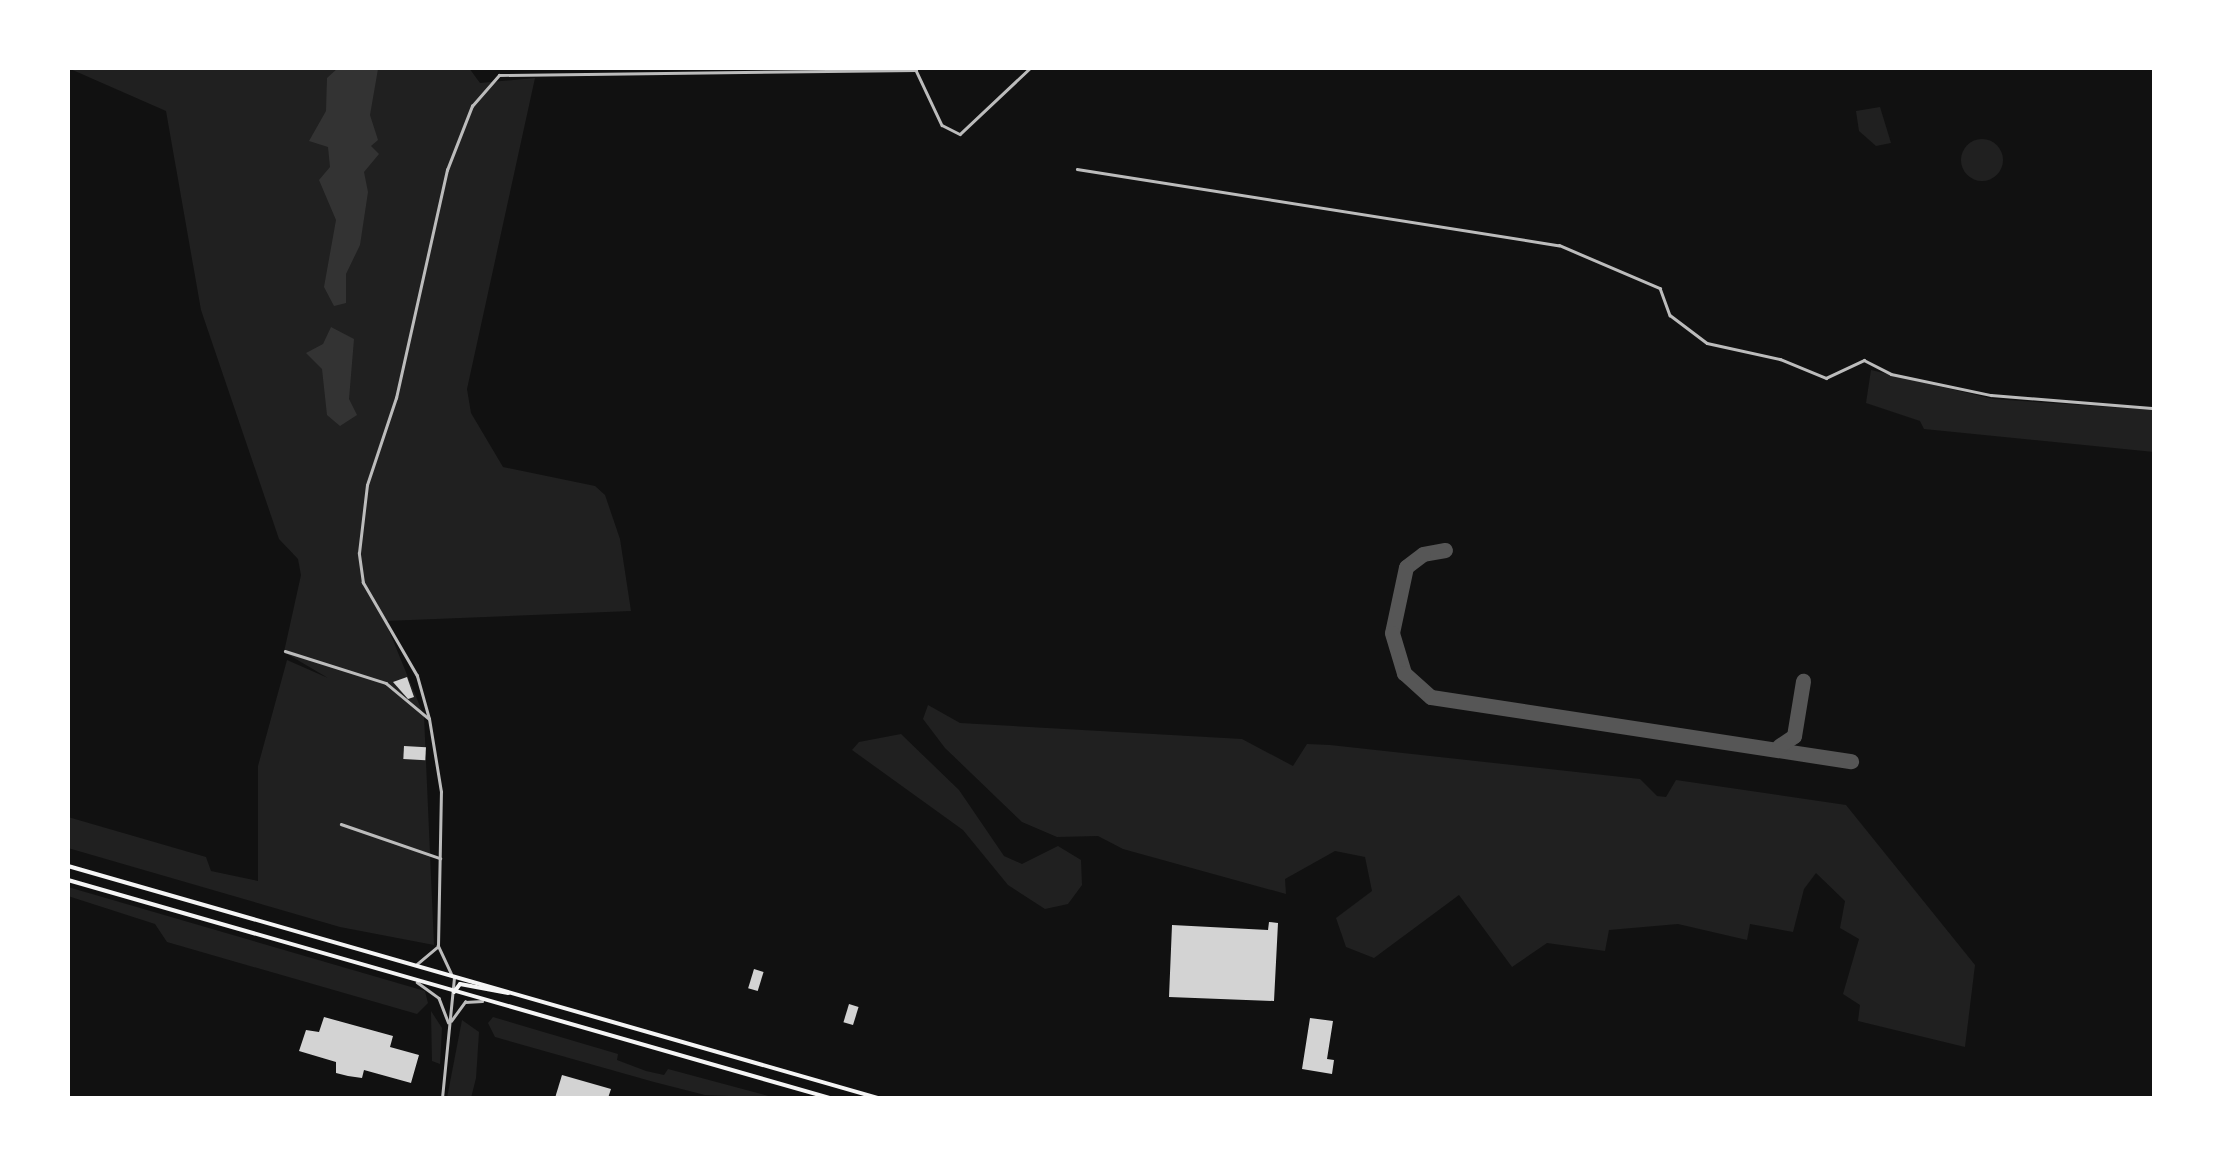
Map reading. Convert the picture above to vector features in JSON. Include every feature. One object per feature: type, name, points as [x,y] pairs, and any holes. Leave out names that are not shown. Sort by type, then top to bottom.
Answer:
[{"type":"main road","points":[[68,866],[878,1098]]},
{"type":"main road","points":[[68,880],[830,1098]]},
{"type":"main road","points":[[454,992],[460,984],[508,993]]},
{"type":"street","points":[[442,1098],[454,977],[438,946],[441,792],[430,719],[417,676],[363,582],[360,534],[447,170],[480,94],[499,75],[532,73],[916,69],[942,125],[960,134],[1030,68]]},
{"type":"street","points":[[1077,169],[1559,245],[1660,288],[1680,325],[1727,352],[1780,359],[1826,378],[1864,360],[1891,374],[1991,395],[2154,408]]},
{"type":"street","points":[[285,650],[386,684],[430,719]]},
{"type":"street","points":[[341,824],[442,858]]},
{"type":"street","points":[[412,966],[438,946]]},
{"type":"street","points":[[417,982],[440,998],[449,1028]]},
{"type":"street","points":[[449,1028],[461,1005],[484,1001]]},
{"type":"shaded area","points":[[68,68],[469,68],[480,83],[535,78],[467,389],[471,413],[503,467],[595,486],[605,495],[620,539],[631,611],[385,621],[424,716],[434,945],[340,927],[68,848],[68,817],[206,857],[211,871],[258,881],[258,766],[287,660],[328,678],[284,652],[301,575],[298,559],[279,539],[201,310],[166,111]]},
{"type":"shaded area","points":[[338,68],[378,69],[370,115],[378,140],[371,146],[379,154],[364,172],[368,192],[360,245],[346,274],[346,303],[334,306],[324,287],[336,220],[319,180],[330,167],[328,147],[309,141],[326,111],[327,78]]},
{"type":"shaded area","points":[[1880,107],[1891,143],[1876,146],[1859,131],[1856,111]]},
{"type":"shaded area","points":[[1982,139],[1997,145],[2003,160],[1997,175],[1982,181],[1967,175],[1961,160],[1967,145]]},
{"type":"shaded area","points":[[331,327],[354,339],[349,399],[357,415],[340,426],[327,415],[322,369],[306,353],[323,344]]},
{"type":"shaded area","points":[[1871,370],[1993,399],[2154,410],[2154,452],[1924,429],[1920,421],[1866,403]]},
{"type":"shaded area","points":[[928,705],[960,723],[1242,739],[1293,766],[1307,744],[1330,745],[1640,779],[1657,796],[1666,797],[1676,780],[1846,805],[1975,965],[1965,1047],[1858,1021],[1860,1005],[1843,994],[1859,939],[1840,928],[1845,901],[1816,873],[1804,889],[1793,932],[1750,924],[1747,940],[1678,924],[1609,930],[1605,951],[1547,943],[1512,967],[1459,895],[1374,958],[1346,947],[1336,918],[1372,891],[1365,857],[1335,851],[1285,879],[1286,894],[1123,849],[1098,836],[1057,837],[1022,822],[945,748],[923,719]]},
{"type":"shaded area","points":[[901,734],[959,790],[1004,856],[1022,864],[1058,846],[1081,860],[1082,885],[1068,904],[1045,909],[1008,885],[963,830],[852,750],[859,742]]},
{"type":"shaded area","points":[[68,887],[425,991],[428,1003],[417,1014],[167,942],[155,924],[68,896]]},
{"type":"shaded area","points":[[431,1011],[442,1028],[440,1064],[432,1061]]},
{"type":"shaded area","points":[[493,1017],[618,1054],[617,1060],[646,1071],[664,1075],[668,1069],[776,1098],[705,1095],[495,1037],[488,1023]]},
{"type":"shaded area","points":[[462,1020],[479,1032],[476,1078],[471,1098],[447,1098]]},
{"type":"building","points":[[407,677],[414,697],[408,699],[393,682]]},
{"type":"building","points":[[404,746],[426,747],[425,760],[403,759]]},
{"type":"building","points":[[1269,922],[1278,923],[1274,1001],[1169,997],[1172,925],[1268,930]]},
{"type":"building","points":[[754,969],[764,972],[758,991],[748,988]]},
{"type":"building","points":[[849,1004],[859,1007],[853,1025],[843,1022]]},
{"type":"building","points":[[324,1017],[393,1036],[390,1047],[419,1055],[411,1083],[364,1070],[362,1078],[336,1073],[336,1062],[299,1051],[306,1030],[319,1032]]},
{"type":"building","points":[[1310,1018],[1333,1021],[1327,1059],[1334,1060],[1332,1074],[1302,1069]]},
{"type":"building","points":[[562,1075],[611,1089],[608,1098],[555,1098]]},
{"type":"taxiway","points":[[1445,550],[1423,554],[1406,567],[1392,633],[1404,673],[1431,697],[1851,761]]},
{"type":"taxiway","points":[[1779,746],[1794,736],[1803,681]]}]
